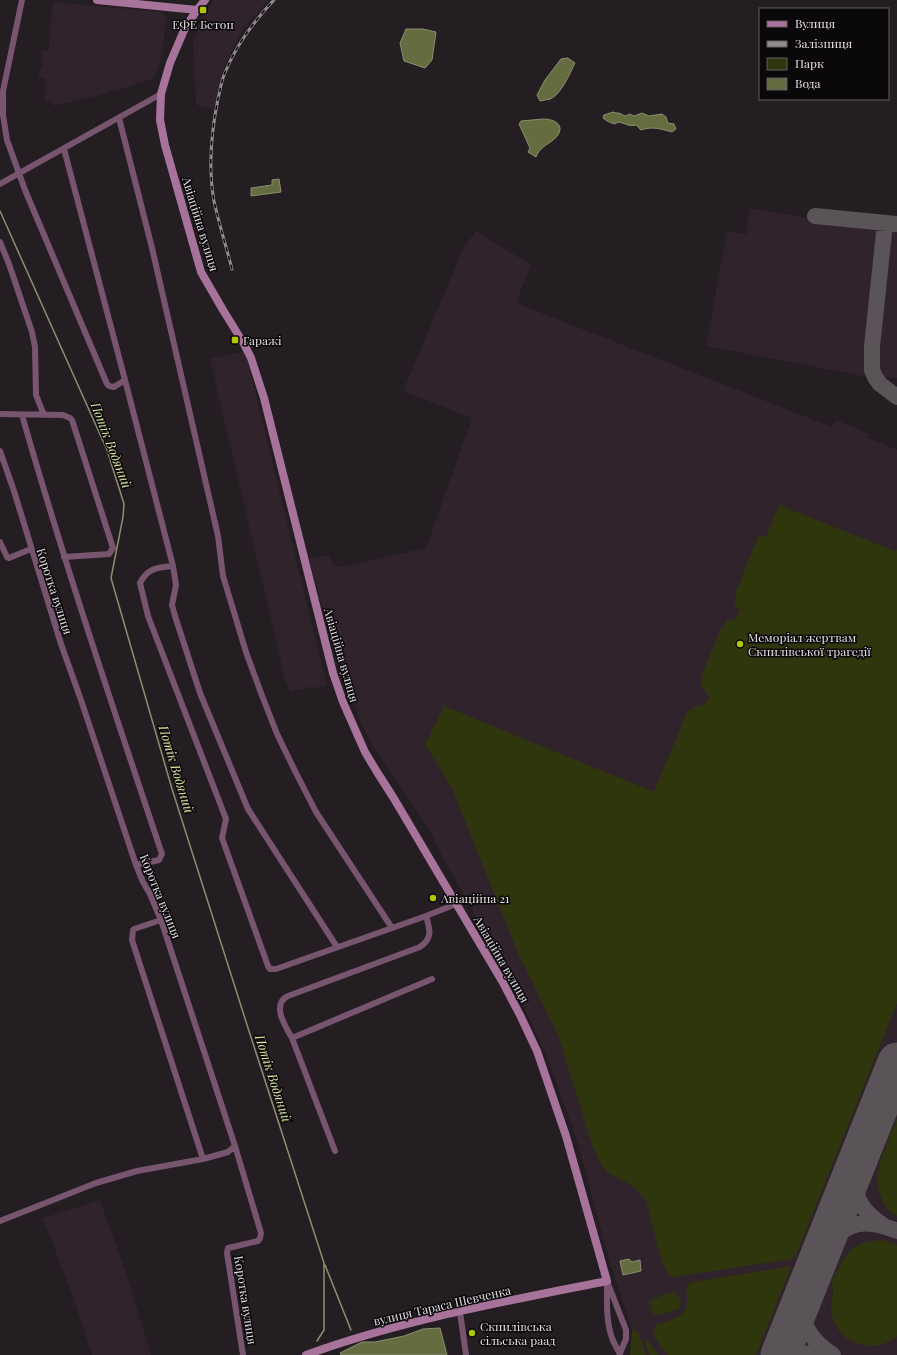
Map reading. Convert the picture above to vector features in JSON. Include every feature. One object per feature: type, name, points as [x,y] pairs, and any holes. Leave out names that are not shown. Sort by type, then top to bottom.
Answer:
[{"type":"street","points":[[22,0],[3,90],[2,103],[4,128],[7,140],[18,175],[107,384],[114,387],[125,380]]},
{"type":"street","points":[[97,0],[197,10]]},
{"type":"street","name":"Авіаційна вулиця","points":[[206,0],[197,10],[182,35],[170,63],[161,94],[160,120],[164,145],[201,272],[222,310],[244,344],[256,373],[264,398],[327,651],[343,702],[373,766],[394,797],[456,904],[520,1015],[537,1050],[566,1136],[607,1281]]},
{"type":"street","points":[[0,184],[161,94]]},
{"type":"street","points":[[119,118],[152,248],[218,536],[223,576],[246,652],[264,700],[296,773],[316,812],[392,928]]},
{"type":"street","points":[[64,149],[173,566],[176,585],[172,605],[200,693],[248,809],[337,947]]},
{"type":"street","points":[[0,242],[32,332],[35,347],[36,395],[44,415]]},
{"type":"street","points":[[0,414],[67,416],[72,420],[112,550],[109,554],[64,557]]},
{"type":"street","points":[[22,415],[64,557],[162,854],[160,860],[136,865]]},
{"type":"street","name":"Коротка вулиця","points":[[0,451],[14,491],[30,549],[60,644],[81,700],[136,865],[161,920],[235,1146],[261,1233],[258,1240],[228,1248],[227,1253],[243,1355]]},
{"type":"street","points":[[0,542],[7,557],[9,558],[30,549]]},
{"type":"street","points":[[173,566],[152,570],[144,575],[140,583],[143,600],[226,819],[222,838],[268,966],[276,969],[456,904]]},
{"type":"street","points":[[335,1151],[292,1038],[286,1027],[279,1007],[280,1002],[283,998],[420,947],[428,940],[430,930],[426,916]]},
{"type":"street","points":[[161,920],[134,929],[132,940],[203,1159]]},
{"type":"street","points":[[292,1038],[432,979]]},
{"type":"street","points":[[0,1221],[96,1183],[138,1171],[203,1159],[228,1152],[235,1146]]},
{"type":"street","points":[[607,1281],[626,1330],[626,1339],[620,1354]]},
{"type":"street","points":[[607,1281],[606,1305],[608,1327],[612,1340],[620,1354]]},
{"type":"street","name":"вулиця Тараса Шевченка","points":[[306,1355],[406,1324],[607,1281]]},
{"type":"street","points":[[460,1312],[466,1355]]},
{"type":"shaded area","points":[[214,0],[269,0],[244,27],[222,72],[215,110],[199,106],[196,103],[193,43],[202,16]]},
{"type":"shaded area","points":[[54,2],[162,12],[166,18],[162,56],[153,79],[100,95],[54,106],[50,101],[45,101],[45,78],[39,78],[39,69],[42,69],[42,51],[49,51],[50,25]]},
{"type":"shaded area","points":[[750,208],[839,223],[897,230],[897,378],[868,377],[706,346],[727,231],[746,234]]},
{"type":"shaded area","points":[[476,231],[531,265],[516,303],[832,427],[836,420],[869,434],[868,438],[897,450],[897,1355],[630,1355],[632,1330],[609,1259],[576,1137],[547,1057],[513,984],[443,858],[431,833],[376,751],[360,722],[343,671],[337,647],[333,647],[309,558],[328,555],[335,566],[340,567],[426,548],[472,418],[403,391],[464,247]]},
{"type":"shaded area","points":[[245,351],[327,685],[315,688],[310,687],[290,692],[285,679],[210,359]]},
{"type":"shaded area","points":[[100,1200],[126,1273],[151,1355],[92,1355],[73,1297],[43,1218]]},
{"type":"green space","points":[[779,505],[895,551],[897,549],[897,1003],[796,1255],[792,1259],[673,1277],[667,1273],[662,1262],[646,1201],[638,1191],[628,1183],[607,1172],[598,1159],[558,1035],[518,953],[451,786],[425,745],[444,706],[654,792],[688,710],[692,711],[693,706],[695,707],[696,705],[700,707],[702,704],[705,705],[709,696],[706,694],[707,691],[701,687],[701,677],[721,628],[722,629],[727,620],[729,621],[730,619],[734,621],[740,609],[735,607],[736,605],[734,604],[736,600],[735,594],[759,535],[766,537]]},
{"type":"green space","points":[[897,1119],[897,1216],[888,1209],[882,1200],[878,1190],[877,1179],[879,1164]]},
{"type":"green space","points":[[883,1240],[897,1245],[897,1336],[888,1342],[869,1346],[850,1340],[842,1334],[836,1326],[831,1312],[833,1291],[832,1281],[837,1270],[851,1250],[868,1242]]},
{"type":"green space","points":[[791,1267],[756,1355],[668,1355],[657,1341],[654,1333],[655,1325],[676,1318],[684,1312],[687,1302],[687,1286],[692,1282]]},
{"type":"green space","points":[[673,1292],[680,1298],[681,1304],[678,1309],[659,1315],[654,1315],[649,1301]]},
{"type":"green space","points":[[632,1330],[638,1333],[646,1355],[630,1355]]},
{"type":"green space","points":[[648,1340],[658,1355],[649,1355],[645,1341]]},
{"type":"water","points":[[406,29],[423,29],[436,32],[432,60],[425,68],[404,61],[400,43]]},
{"type":"water","points":[[568,58],[575,63],[568,78],[554,97],[540,101],[537,95],[545,80],[561,59]]},
{"type":"water","points":[[613,112],[625,116],[630,114],[634,116],[642,113],[649,116],[662,114],[666,117],[668,123],[674,124],[676,129],[672,132],[653,128],[641,130],[636,125],[618,122],[615,124],[603,118],[604,115]]},
{"type":"water","points":[[543,119],[556,122],[560,127],[560,131],[552,141],[540,150],[536,157],[528,152],[530,148],[519,124],[521,121]]},
{"type":"water","points":[[279,179],[281,192],[251,196],[251,188],[272,185],[272,180]]},
{"type":"water","points":[[629,1259],[632,1262],[640,1260],[641,1271],[623,1275],[620,1261]]},
{"type":"water","points":[[440,1328],[447,1355],[341,1355],[340,1353],[362,1342],[375,1342],[404,1336],[423,1329]]},
{"type":"waterway","name":"Потік Водяний","points":[[0,211],[107,450],[124,504],[123,517],[111,578],[172,789],[324,1263],[324,1330],[317,1341]]},
{"type":"waterway","points":[[325,1265],[351,1330]]},
{"type":"taxiway","points":[[815,216],[897,224]]},
{"type":"taxiway","points":[[885,223],[872,347],[872,370],[880,384],[897,397]]},
{"type":"taxiway","points":[[856,1164],[854,1183],[859,1199],[868,1213],[883,1225]]},
{"type":"taxiway","points":[[823,1247],[840,1232],[857,1224],[875,1224],[897,1231]]},
{"type":"taxiway","points":[[805,1293],[803,1313],[807,1329],[818,1343],[833,1355]]},
{"type":"taxiway","points":[[799,1355],[815,1352],[832,1355]]},
{"type":"runway","points":[[780,1355],[897,1062]]},
{"type":"railway","points":[[232,269],[216,210],[212,188],[211,150],[214,124],[221,84],[228,65],[245,35],[274,0]]},
{"type":"place","name":"ЕФЕ Бетон","points":[[203,10]]},
{"type":"place","name":"Гаражі","points":[[235,340]]},
{"type":"place","name":"Меморіал жертвам Скнилівської трагедії","points":[[740,644]]},
{"type":"place","name":"Авіаційна 21","points":[[433,898]]},
{"type":"place","name":"Скнилівська сільська раад","points":[[472,1333]]}]
